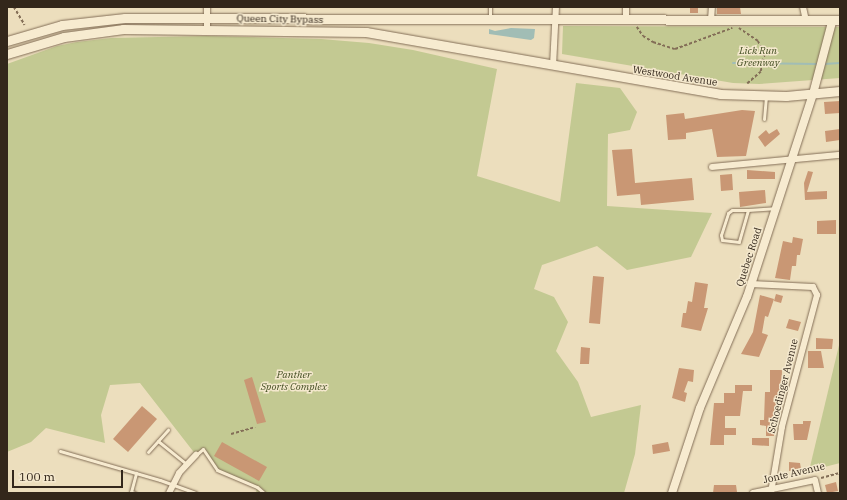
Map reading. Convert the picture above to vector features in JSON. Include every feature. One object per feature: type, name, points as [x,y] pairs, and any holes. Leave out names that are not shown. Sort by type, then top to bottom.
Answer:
[{"type":"main road","points":[[7,41],[62,25],[95,20],[207,18],[836,21]]},
{"type":"main road","name":"Queen City Bypass","points":[[7,54],[44,42],[91,31],[207,28],[366,32],[553,66]]},
{"type":"main road","name":"Westwood Avenue","points":[[553,66],[720,94],[766,96],[840,92]]},
{"type":"street","points":[[207,7],[207,28]]},
{"type":"street","points":[[553,66],[556,7]]},
{"type":"street","points":[[626,7],[626,19]]},
{"type":"street","points":[[712,7],[712,20]]},
{"type":"street","points":[[802,7],[806,21]]},
{"type":"street","name":"Quebec Road","points":[[672,493],[697,414],[735,329],[751,284],[813,94],[823,56],[836,21]]},
{"type":"street","points":[[712,167],[840,155]]},
{"type":"street","name":"Schoedinger Avenue","points":[[751,284],[813,287],[817,298],[782,427],[772,491]]},
{"type":"street","points":[[169,493],[186,464],[196,455]]},
{"type":"street","points":[[815,480],[818,493]]},
{"type":"street","name":"Jonte Avenue","points":[[753,493],[772,491],[815,480]]},
{"type":"lane","points":[[490,7],[490,19]]},
{"type":"lane","points":[[764,119],[766,96]]},
{"type":"lane","points":[[748,210],[739,242],[722,240],[721,235],[728,212],[748,210],[776,208]]},
{"type":"lane","points":[[148,452],[168,430]]},
{"type":"lane","points":[[158,441],[186,464]]},
{"type":"lane","points":[[196,455],[203,449],[217,470],[257,487],[264,493]]},
{"type":"lane","points":[[60,451],[136,473],[196,493]]},
{"type":"lane","points":[[135,493],[131,492],[136,473]]},
{"type":"path","points":[[14,7],[25,25]]},
{"type":"path","points":[[637,26],[643,36],[653,42],[675,49],[736,27],[750,34],[765,54],[761,72],[747,84]]},
{"type":"path","points":[[231,434],[255,427]]},
{"type":"path","name":"Jonte Avenue","points":[[815,480],[840,473]]},
{"type":"green space","name":"Lick Run Greenway","points":[[563,26],[840,27],[840,78],[759,84],[733,83],[562,54]]},
{"type":"green space","name":"Panther Sports Complex","points":[[207,36],[321,39],[369,43],[413,50],[497,69],[477,176],[560,202],[576,83],[620,88],[637,112],[630,130],[608,134],[607,206],[712,213],[691,257],[627,270],[597,246],[542,265],[534,289],[554,297],[568,322],[556,351],[578,382],[591,417],[641,405],[635,454],[624,493],[256,493],[257,487],[217,470],[203,449],[196,455],[140,383],[110,385],[101,415],[105,443],[46,428],[31,442],[7,452],[7,64],[57,46],[77,42],[111,38]]},
{"type":"green space","points":[[840,341],[840,463],[809,471]]},
{"type":"water","points":[[511,28],[535,29],[534,38],[531,40],[489,34],[489,29],[495,31]]},
{"type":"building","points":[[690,7],[698,7],[698,13],[690,13]]},
{"type":"building","points":[[717,7],[740,7],[741,14],[717,14]]},
{"type":"building","points":[[840,101],[840,113],[825,114],[824,102]]},
{"type":"building","points":[[742,110],[755,111],[746,156],[717,157],[712,129],[686,133],[686,139],[668,140],[666,115],[684,113],[685,119]]},
{"type":"building","points":[[777,129],[780,134],[765,147],[758,137],[766,130],[769,134]]},
{"type":"building","points":[[840,129],[840,140],[826,142],[825,131]]},
{"type":"building","points":[[632,149],[635,183],[692,178],[694,200],[641,205],[640,194],[617,196],[612,150]]},
{"type":"building","points":[[747,170],[775,172],[775,179],[747,179]]},
{"type":"building","points":[[808,171],[813,172],[807,192],[827,191],[827,199],[805,200],[804,183]]},
{"type":"building","points":[[732,174],[733,190],[721,191],[720,175]]},
{"type":"building","points":[[765,190],[766,203],[740,207],[739,192]]},
{"type":"building","points":[[836,220],[836,234],[817,234],[817,221]]},
{"type":"building","points":[[793,237],[803,239],[800,255],[797,255],[796,266],[792,266],[790,280],[775,278],[783,241],[792,243]]},
{"type":"building","points":[[593,276],[604,277],[600,324],[589,323]]},
{"type":"building","points":[[695,282],[708,284],[704,308],[708,308],[701,331],[681,327],[683,313],[686,313],[688,301],[692,302]]},
{"type":"building","points":[[776,294],[783,296],[781,303],[774,301]]},
{"type":"building","points":[[760,295],[774,299],[768,317],[765,316],[762,333],[768,335],[759,357],[741,354],[753,332]]},
{"type":"building","points":[[789,319],[801,322],[798,331],[786,328]]},
{"type":"building","points":[[816,338],[833,339],[832,349],[816,349]]},
{"type":"building","points":[[581,347],[590,348],[589,364],[580,364]]},
{"type":"building","points":[[808,351],[821,351],[824,368],[808,368]]},
{"type":"building","points":[[679,368],[694,370],[693,382],[688,381],[684,392],[687,393],[685,402],[672,398]]},
{"type":"building","points":[[770,370],[782,370],[781,399],[777,399],[777,410],[774,410],[774,436],[766,436],[766,426],[760,425],[760,420],[764,420],[765,392],[770,392]]},
{"type":"building","points":[[252,377],[266,422],[257,424],[244,380]]},
{"type":"building","points":[[735,385],[752,385],[752,391],[743,391],[740,416],[725,416],[725,428],[736,428],[736,435],[724,435],[724,445],[710,445],[714,403],[724,403],[724,393],[735,393]]},
{"type":"building","points":[[142,406],[157,419],[128,452],[113,439]]},
{"type":"building","points":[[803,421],[811,421],[807,440],[794,440],[793,424],[803,424]]},
{"type":"building","points":[[752,438],[769,438],[769,446],[752,445]]},
{"type":"building","points":[[222,442],[267,467],[259,481],[214,456]]},
{"type":"building","points":[[668,442],[670,451],[653,454],[652,445]]},
{"type":"building","points":[[789,462],[800,463],[801,469],[789,471]]},
{"type":"building","points":[[836,482],[838,491],[827,493],[825,485]]},
{"type":"building","points":[[714,485],[736,485],[737,492],[713,493]]},
{"type":"waterway","points":[[733,63],[818,64]]},
{"type":"waterway","points":[[824,64],[840,63]]}]
